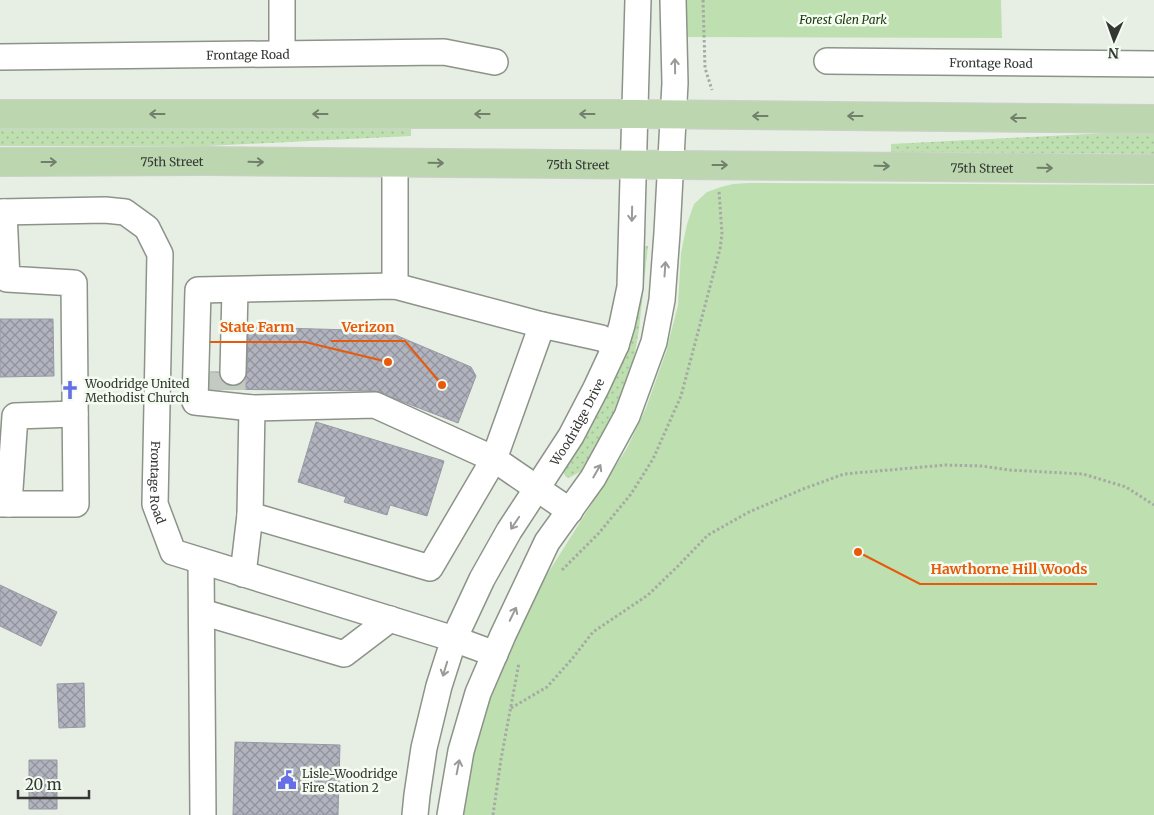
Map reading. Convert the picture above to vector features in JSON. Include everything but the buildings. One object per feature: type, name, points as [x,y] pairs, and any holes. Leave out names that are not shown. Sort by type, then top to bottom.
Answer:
[{"type":"main road","points":[[0,114],[674,114],[1154,119]]},
{"type":"main road","name":"75th Street","points":[[0,162],[207,161],[1154,169]]},
{"type":"street","points":[[282,0],[282,53]]},
{"type":"street","name":"Woodridge Drive","points":[[415,815],[424,748],[439,686],[454,638],[482,579],[509,531],[571,436],[616,345],[622,325],[630,287],[638,0]]},
{"type":"street","points":[[450,815],[461,751],[478,693],[547,542],[593,478],[627,416],[654,342],[662,300],[674,114],[673,0]]},
{"type":"street","name":"Frontage Road","points":[[0,57],[444,52],[495,62]]},
{"type":"street","name":"Frontage Road","points":[[827,61],[1154,64]]},
{"type":"street","points":[[395,163],[395,286]]},
{"type":"street","name":"Frontage Road","points":[[2,212],[104,210],[125,212],[147,228],[160,254],[155,504],[173,552],[454,638],[495,654]]},
{"type":"street","points":[[2,212],[3,279],[74,283],[76,504],[5,504],[15,416],[75,414]]},
{"type":"street","points":[[570,511],[494,459],[375,405],[224,391],[195,402],[198,290],[395,286],[542,326],[600,338],[616,345]]},
{"type":"street","points":[[222,290],[224,391],[250,515],[243,574]]},
{"type":"street","points":[[250,515],[430,568],[494,459],[542,326]]},
{"type":"street","points":[[201,561],[203,815]]},
{"type":"street","points":[[202,612],[344,654],[390,619]]},
{"type":"path","points":[[703,0],[705,68],[710,83]]},
{"type":"path","points":[[559,574],[599,533],[631,494],[653,459],[681,396],[720,249],[722,234],[720,198]]},
{"type":"path","points":[[511,709],[547,686],[593,632],[648,595],[708,535],[749,512],[803,488],[844,474],[945,465],[1084,474],[1126,487],[1154,506]]},
{"type":"path","points":[[493,815],[521,656]]},
{"type":"green space","name":"Forest Glen Park","points":[[685,0],[1001,0],[1002,38],[685,37]]},
{"type":"green space","points":[[0,126],[411,128],[411,136],[207,146],[0,146]]},
{"type":"green space","points":[[1108,133],[1154,134],[1154,154],[891,152],[891,144]]},
{"type":"green space","points":[[733,184],[1154,185],[1154,815],[461,815],[469,767],[485,707],[527,606],[627,448],[646,408],[666,352],[678,305],[681,253],[687,224],[694,204],[707,192]]},
{"type":"green space","points":[[645,246],[648,246],[639,329],[632,370],[624,398],[583,470],[569,478],[565,476],[563,471],[638,307]]},
{"type":"tunnel","points":[[208,390],[209,372]]},
{"type":"tunnel","points":[[233,372],[233,390]]},
{"type":"place","name":"State Farm","points":[[388,362]]},
{"type":"place","name":"Verizon","points":[[442,385]]},
{"type":"place","name":"Woodridge United Methodist Church","points":[[70,390]]},
{"type":"place","name":"Hawthorne Hill Woods","points":[[858,552]]},
{"type":"place","name":"Lisle-Woodridge Fire Station 2","points":[[287,780]]}]
